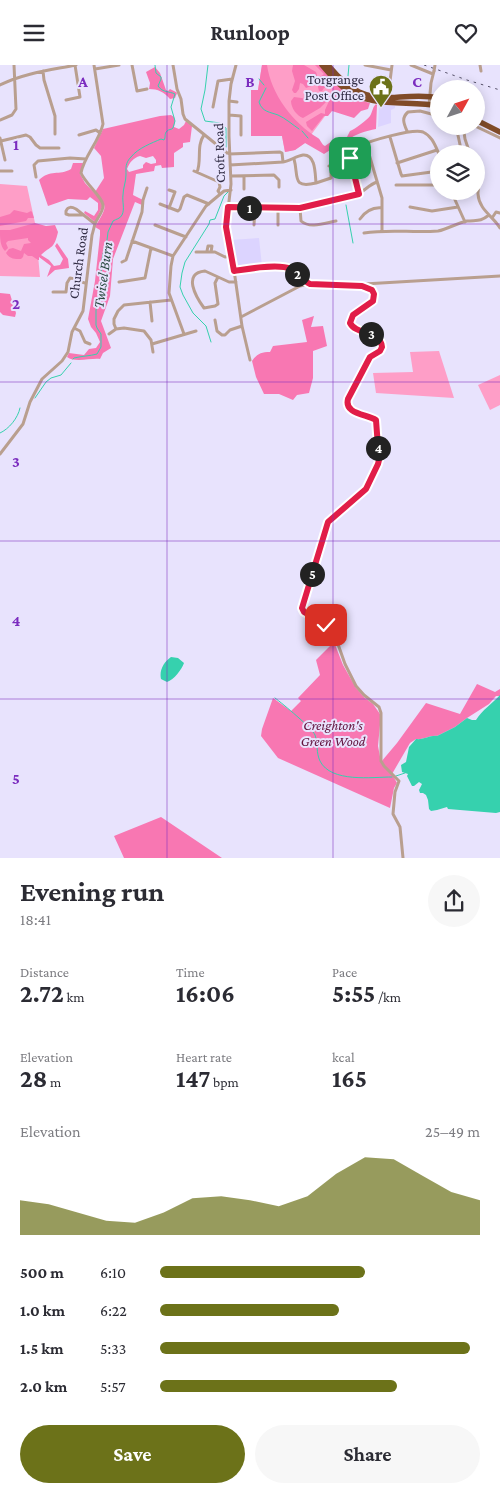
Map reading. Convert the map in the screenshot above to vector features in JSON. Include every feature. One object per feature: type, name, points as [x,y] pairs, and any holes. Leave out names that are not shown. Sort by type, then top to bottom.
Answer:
[{"type":"highway","points":[[322,65],[340,85],[350,90],[368,96],[388,98],[409,95],[428,96],[428,104],[369,100],[357,96],[350,90],[328,65]]},
{"type":"highway","points":[[485,124],[500,132]]},
{"type":"street","points":[[0,120],[12,115],[16,109],[14,65]]},
{"type":"street","points":[[0,85],[15,78],[64,66],[76,65],[80,96],[66,100]]},
{"type":"street","points":[[94,67],[119,65]]},
{"type":"street","points":[[132,65],[137,91],[147,89]]},
{"type":"street","points":[[173,65],[176,89],[181,99],[185,119],[229,154],[280,152],[282,153],[283,162]]},
{"type":"street","name":"Croft Road","points":[[236,65],[229,101],[231,190],[226,227],[242,326],[250,360]]},
{"type":"street","points":[[365,65],[391,70]]},
{"type":"street","points":[[388,98],[392,65]]},
{"type":"street","points":[[411,65],[433,72]]},
{"type":"street","points":[[428,96],[435,65]]},
{"type":"street","points":[[480,65],[481,71]]},
{"type":"street","name":"Church Road","points":[[0,454],[24,423],[31,400],[42,379],[66,355],[74,328],[83,311],[85,283],[95,224],[102,211],[103,202],[82,176],[82,167],[103,127],[94,67]]},
{"type":"street","points":[[43,71],[55,116],[56,132]]},
{"type":"street","points":[[213,107],[218,81],[232,79]]},
{"type":"street","points":[[229,101],[238,102]]},
{"type":"street","points":[[407,131],[404,119],[408,112],[417,111],[430,114]]},
{"type":"street","points":[[229,115],[241,116],[241,134],[236,133]]},
{"type":"street","points":[[79,135],[96,130],[100,133]]},
{"type":"street","points":[[338,158],[350,155],[359,146],[407,131],[418,131],[427,134],[434,145]]},
{"type":"street","points":[[485,131],[500,138]]},
{"type":"street","points":[[5,161],[0,140],[26,135],[40,148],[59,148]]},
{"type":"street","points":[[204,135],[200,143],[199,167],[196,172],[220,182],[218,191],[220,194]]},
{"type":"street","points":[[390,137],[403,177],[430,172]]},
{"type":"street","points":[[366,144],[382,198],[382,231]]},
{"type":"street","points":[[397,163],[430,154]]},
{"type":"street","points":[[230,165],[283,162],[303,155],[311,158],[316,183]]},
{"type":"street","points":[[350,155],[359,194]]},
{"type":"street","points":[[36,177],[34,165],[38,161],[70,158],[86,159]]},
{"type":"street","points":[[294,159],[297,179],[299,183],[304,185],[331,178],[331,167],[329,166]]},
{"type":"street","points":[[0,171],[12,171]]},
{"type":"street","points":[[244,176],[244,189]]},
{"type":"street","points":[[231,177],[275,176],[279,180],[279,187]]},
{"type":"street","points":[[228,207],[300,208],[359,194],[377,182]]},
{"type":"street","points":[[396,185],[430,185]]},
{"type":"street","points":[[122,262],[126,260],[142,212],[147,188]]},
{"type":"street","points":[[169,190],[174,192],[169,207]]},
{"type":"street","points":[[184,334],[171,300],[169,287],[173,255],[209,203],[226,190],[231,190]]},
{"type":"street","points":[[160,203],[179,211],[184,197],[188,195],[209,203]]},
{"type":"street","points":[[455,200],[465,222]]},
{"type":"street","points":[[480,200],[482,207],[500,228]]},
{"type":"street","points":[[83,215],[68,215],[66,211],[72,207],[76,209],[95,224]]},
{"type":"street","points":[[410,207],[435,211],[458,207]]},
{"type":"street","points":[[254,208],[254,225]]},
{"type":"street","points":[[278,208],[278,225]]},
{"type":"street","points":[[300,208],[301,221],[304,223],[316,225],[336,221]]},
{"type":"street","points":[[360,219],[374,208],[382,208]]},
{"type":"street","points":[[364,233],[382,231],[439,231],[465,222],[481,221],[496,212],[500,213]]},
{"type":"street","points":[[155,225],[186,237]]},
{"type":"street","points":[[132,241],[173,255]]},
{"type":"street","points":[[120,282],[145,279],[151,248]]},
{"type":"street","points":[[196,252],[215,251],[225,257],[232,256]]},
{"type":"street","points":[[234,271],[269,267],[286,268],[293,271],[309,284]]},
{"type":"street","points":[[218,277],[215,283],[218,304],[204,308],[192,285],[193,278],[198,272],[208,272],[229,282],[236,282]]},
{"type":"street","points":[[362,286],[364,284],[500,276]]},
{"type":"street","points":[[53,292],[66,292],[70,277],[85,283]]},
{"type":"street","points":[[241,317],[293,290],[309,284],[362,286],[372,290],[374,293],[372,302],[353,315],[350,320],[351,325],[355,329],[375,336],[380,340],[382,346],[380,351],[370,357],[347,403],[351,411],[376,420],[378,462],[366,489],[328,522],[302,608],[304,612],[333,630],[344,665],[356,686],[379,707],[382,713],[381,761],[399,781],[395,792],[393,814],[400,825],[403,858]]},
{"type":"street","points":[[116,329],[114,319],[123,306],[171,300]]},
{"type":"street","points":[[150,302],[152,321]]},
{"type":"street","points":[[215,320],[217,331],[223,336],[230,330],[242,326]]},
{"type":"street","points":[[74,328],[80,331],[85,342],[90,344]]},
{"type":"street","points":[[109,333],[116,329],[124,328],[142,331],[148,335],[153,352]]},
{"type":"street","points":[[152,344],[196,331]]},
{"type":"shaded area","points":[[262,65],[321,65],[343,92],[305,143],[295,150],[285,152],[282,136],[251,136],[251,90],[258,90]]},
{"type":"shaded area","points":[[379,104],[395,106],[395,108],[391,110],[391,123],[378,127]]},
{"type":"shaded area","points":[[0,184],[27,186],[35,223],[40,277],[0,276]]},
{"type":"shaded area","points":[[259,238],[262,266],[236,269],[231,240]]},
{"type":"shaded area","points":[[439,351],[454,398],[376,393],[373,373],[413,372],[410,352]]},
{"type":"shaded area","points":[[500,375],[500,405],[490,410],[478,385]]},
{"type":"shaded area","points":[[171,657],[178,658],[184,663],[177,674],[167,682],[161,679],[161,669]]},
{"type":"shaded area","points":[[500,695],[500,812],[448,809],[447,807],[431,811],[426,795],[420,793],[419,790],[422,784],[419,782],[412,786],[407,776],[408,774],[402,772],[401,765],[406,762],[409,747],[416,739],[437,736],[455,727],[467,718],[476,720]]},
{"type":"green space","points":[[262,65],[267,65],[269,76],[278,97],[300,124],[325,146],[339,139],[341,143],[324,154],[305,143],[295,150],[285,152],[282,136],[251,136],[251,90],[258,90]]},
{"type":"green space","points":[[293,65],[304,65],[316,72],[314,85],[306,88],[300,83],[299,89],[294,93],[292,90],[295,81],[292,71]]},
{"type":"green space","points":[[315,65],[321,65],[347,93],[370,103],[368,109],[361,111],[354,118],[332,111],[328,116],[324,116],[312,131],[306,122],[321,113],[325,114],[333,92],[332,85],[319,91],[318,81],[324,74]]},
{"type":"green space","points":[[155,67],[160,73],[166,90],[170,89],[177,93],[175,98],[170,99],[161,91],[149,89],[150,83],[146,72]]},
{"type":"green space","points":[[327,93],[330,95],[326,102],[303,118],[297,114],[292,106],[291,101],[294,97],[316,100],[319,94]]},
{"type":"green space","points":[[376,104],[376,129],[361,133],[348,140],[346,139],[350,131],[370,116]]},
{"type":"green space","points":[[171,115],[174,117],[174,127],[179,129],[186,121],[192,126],[190,142],[183,143],[183,147],[174,153],[174,167],[162,168],[161,165],[155,166],[154,171],[136,174],[133,195],[143,200],[142,205],[135,202],[113,259],[110,296],[101,321],[111,348],[103,353],[100,359],[70,359],[67,357],[69,353],[84,355],[89,349],[96,348],[100,342],[88,319],[95,281],[100,235],[100,230],[95,227],[104,208],[103,201],[95,192],[104,178],[101,156],[94,148],[103,129]],"holes":[[[140,156],[146,158],[153,156],[156,163],[146,162],[143,168],[129,172],[127,169],[134,159]]]},
{"type":"green space","points":[[73,163],[83,163],[80,174],[85,183],[102,201],[102,207],[95,222],[84,213],[85,211],[94,216],[98,210],[98,203],[90,197],[87,200],[68,199],[48,206],[39,180],[47,175],[71,169]]},
{"type":"green space","points":[[14,210],[27,213],[31,211],[34,218],[0,226],[0,217],[10,214]]},
{"type":"green space","points":[[35,223],[46,226],[55,225],[58,232],[55,241],[41,255],[54,266],[60,265],[63,259],[55,246],[57,243],[68,259],[69,268],[55,270],[47,277],[51,266],[39,257],[38,260],[24,253],[21,259],[14,259],[6,253],[9,249],[13,248],[21,251],[24,244],[31,243],[28,238],[8,241],[6,243],[8,248],[5,251],[1,244],[0,230],[10,230]]},
{"type":"green space","points":[[0,293],[10,294],[16,313],[15,317],[3,315],[0,312]]},
{"type":"green space","points":[[314,316],[311,327],[323,326],[327,346],[313,351],[313,378],[309,393],[297,395],[293,400],[279,394],[264,394],[256,377],[252,361],[264,352],[270,352],[273,346],[307,342],[302,320]]},
{"type":"green space","name":"Creighton's Green Wood","points":[[334,642],[343,665],[356,688],[373,704],[380,714],[378,746],[381,762],[426,703],[460,714],[477,684],[495,692],[500,689],[500,696],[496,696],[489,704],[455,727],[437,736],[416,739],[410,743],[392,774],[397,783],[394,788],[390,808],[278,758],[261,736],[273,698],[291,711],[301,701],[298,698],[320,675],[316,660]]},
{"type":"green space","points":[[161,817],[222,858],[124,858],[114,836]]},
{"type":"waterway","name":"Twisel Burn","points":[[73,359],[97,354],[101,347],[101,334],[96,325],[96,310],[102,292],[101,265],[108,232],[113,221],[123,213],[123,192],[128,161],[141,148],[161,139],[164,140],[166,132],[173,128],[175,121],[171,107],[175,94],[164,91],[158,86],[161,77],[156,73],[155,65]]},
{"type":"waterway","points":[[208,65],[201,109],[205,121],[220,123],[226,128],[226,147]]},
{"type":"waterway","points":[[349,65],[348,76],[350,82]]},
{"type":"waterway","points":[[259,79],[264,85]]},
{"type":"waterway","points":[[266,88],[259,102],[262,108],[281,116],[299,129]]},
{"type":"waterway","points":[[302,131],[308,138]]},
{"type":"waterway","points":[[211,342],[206,326],[193,313],[180,287],[185,262],[210,220],[215,219],[224,196],[228,192]]},
{"type":"waterway","points":[[346,205],[353,243]]},
{"type":"waterway","points":[[35,398],[46,382],[51,378],[61,375],[71,363]]},
{"type":"waterway","points":[[0,433],[13,423],[20,408]]},
{"type":"waterway","points":[[275,698],[313,732],[316,738],[319,758],[325,768],[342,776],[363,778],[392,777]]},
{"type":"waterway","points":[[396,776],[405,773]]},
{"type":"railway","points":[[424,65],[500,90]]},
{"type":"place","name":"Torgrange Post Office","points":[[381,108]]},
{"type":"route","points":[[326,625],[304,612],[302,608],[328,521],[366,489],[378,462],[376,420],[351,411],[347,403],[370,357],[380,351],[382,347],[380,340],[375,336],[355,329],[350,323],[353,315],[367,306],[375,297],[372,290],[362,286],[310,284],[286,268],[269,267],[234,271],[226,227],[228,207],[300,208],[359,194],[350,158]]}]
